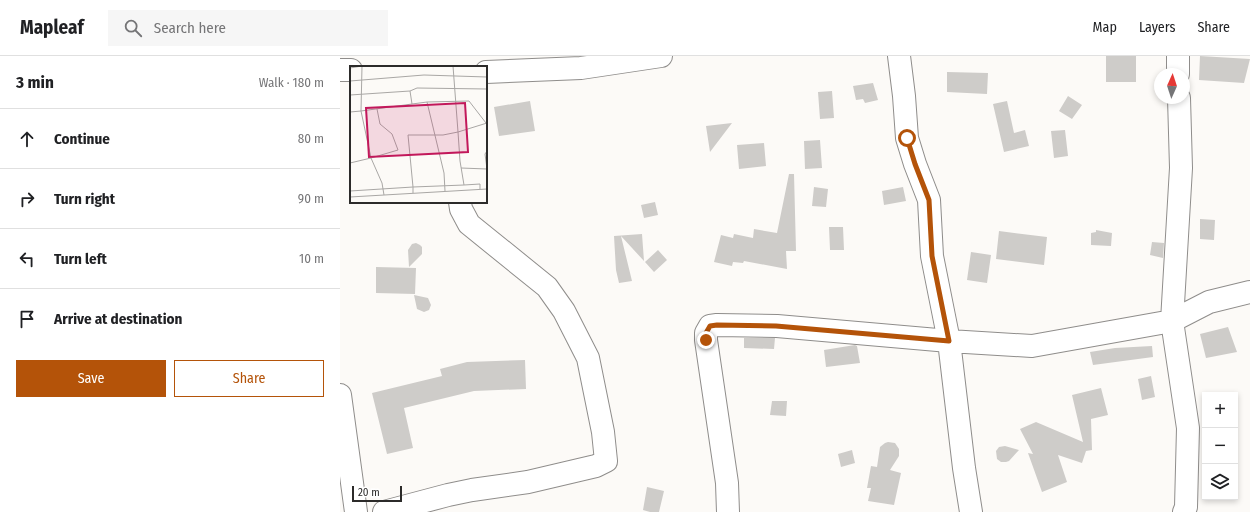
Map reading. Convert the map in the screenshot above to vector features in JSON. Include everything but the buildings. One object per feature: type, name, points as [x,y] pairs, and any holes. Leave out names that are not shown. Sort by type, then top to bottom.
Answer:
[{"type":"street","points":[[487,72],[581,68],[661,56]]},
{"type":"street","points":[[899,56],[907,138],[929,200],[932,256],[949,341],[964,468],[971,512]]},
{"type":"street","points":[[1178,56],[1178,68]]},
{"type":"street","points":[[1179,104],[1181,168],[1172,321],[1188,428],[1186,507],[1184,512]]},
{"type":"street","points":[[384,512],[448,494],[528,482],[596,466],[606,461],[603,432],[588,358],[564,311],[547,287],[469,224],[461,209],[460,203]]},
{"type":"street","points":[[728,512],[727,483],[706,340],[706,333],[710,326],[776,326],[949,341],[1032,346],[1172,321],[1209,302],[1250,292]]},
{"type":"street","points":[[340,395],[356,512]]},
{"type":"route","points":[[706,340],[706,333],[710,326],[717,325],[776,326],[949,341],[932,256],[932,228],[929,200],[907,138]]}]
